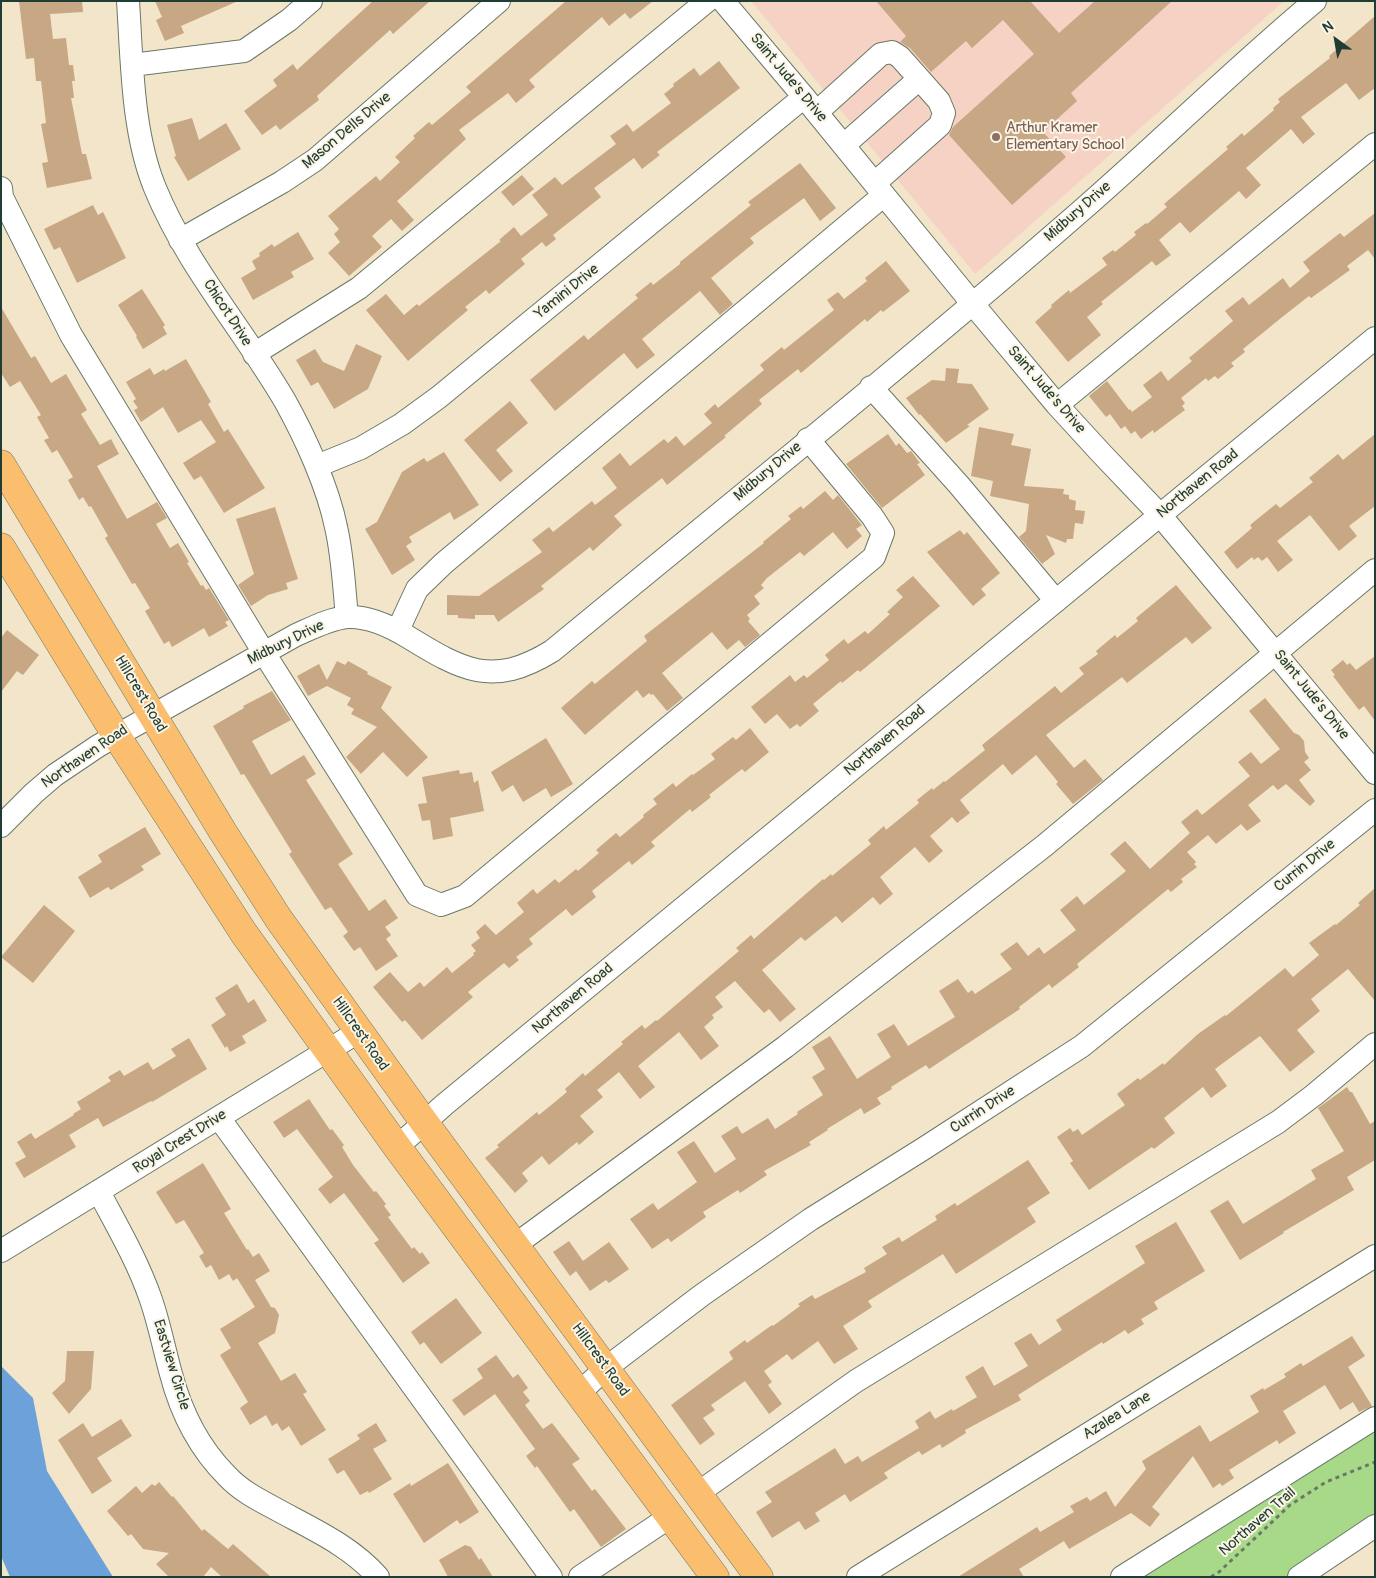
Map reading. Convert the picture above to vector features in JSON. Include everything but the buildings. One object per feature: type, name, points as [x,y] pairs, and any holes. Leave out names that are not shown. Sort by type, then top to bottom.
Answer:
[{"type":"main road","name":"Hillcrest Road","points":[[1,464],[243,864],[278,918],[358,1032],[759,1577]]},
{"type":"main road","points":[[1,547],[116,735],[243,932],[397,1147],[715,1577]]},
{"type":"street","name":"Chicot Drive","points":[[128,1],[132,65],[138,117],[144,149],[155,187],[180,240],[285,402],[317,466],[336,526],[347,617]]},
{"type":"street","points":[[132,65],[244,51],[289,20],[311,1]]},
{"type":"street","name":"Mason Dells Drive","points":[[180,240],[282,182],[315,160],[499,1]]},
{"type":"street","points":[[254,354],[359,288],[707,1]]},
{"type":"street","name":"Saint Jude's Drive","points":[[723,1],[1058,405],[1160,515],[1375,772]]},
{"type":"street","name":"Midbury Drive","points":[[152,714],[264,653],[324,623],[347,617],[368,619],[398,630],[442,658],[475,671],[495,672],[516,669],[534,662],[552,651],[972,303],[1083,208],[1263,45],[1315,1]]},
{"type":"street","name":"Yamini Drive","points":[[317,466],[361,448],[402,424],[439,397],[810,104],[881,54],[892,52],[900,57],[920,79]]},
{"type":"street","points":[[398,630],[417,589],[444,562],[879,189],[940,125],[944,113],[939,101],[920,79],[844,145]]},
{"type":"street","points":[[1058,405],[1375,144]]},
{"type":"street","points":[[1,188],[2,197],[71,335],[264,653],[417,895],[441,905],[465,896],[874,558],[883,533],[872,516],[808,439]]},
{"type":"street","name":"Northaven Road","points":[[397,1147],[424,1122],[1375,338]]},
{"type":"street","points":[[870,387],[959,485],[1056,601]]},
{"type":"street","points":[[515,1245],[785,1047],[1044,846],[1375,570]]},
{"type":"street","name":"Northaven Road","points":[[1,826],[55,775],[152,714]]},
{"type":"street","name":"Currin Drive","points":[[579,1393],[606,1368],[702,1295],[811,1219],[1082,1046],[1375,810]]},
{"type":"street","name":"Royal Crest Drive","points":[[1,1251],[358,1032]]},
{"type":"street","points":[[698,1494],[856,1381],[1278,1122],[1314,1095],[1375,1044]]},
{"type":"street","points":[[219,1118],[551,1577]]},
{"type":"street","name":"Eastview Circle","points":[[99,1192],[137,1264],[156,1315],[180,1402],[192,1430],[209,1454],[227,1477],[251,1496],[346,1548],[378,1577]]},
{"type":"street","name":"Azalea Lane","points":[[858,1577],[1375,1256]]},
{"type":"street","points":[[1122,1577],[1375,1418]]},
{"type":"street","points":[[580,1577],[671,1516]]},
{"type":"street","points":[[1299,1577],[1375,1526]]},
{"type":"path","name":"Northaven Trail","points":[[1211,1577],[1219,1572],[1290,1505],[1326,1482],[1375,1462]]},
{"type":"shaded area","name":"Arthur Kramer Elementary School","points":[[751,1],[1284,1],[975,274]]},
{"type":"green space","points":[[1375,1426],[1375,1529],[1303,1577],[1133,1577]]},
{"type":"water","points":[[1,1366],[33,1398],[47,1471],[113,1577],[10,1577],[1,1556]]},
{"type":"place","name":"Arthur Kramer Elementary School","points":[[996,137]]}]
